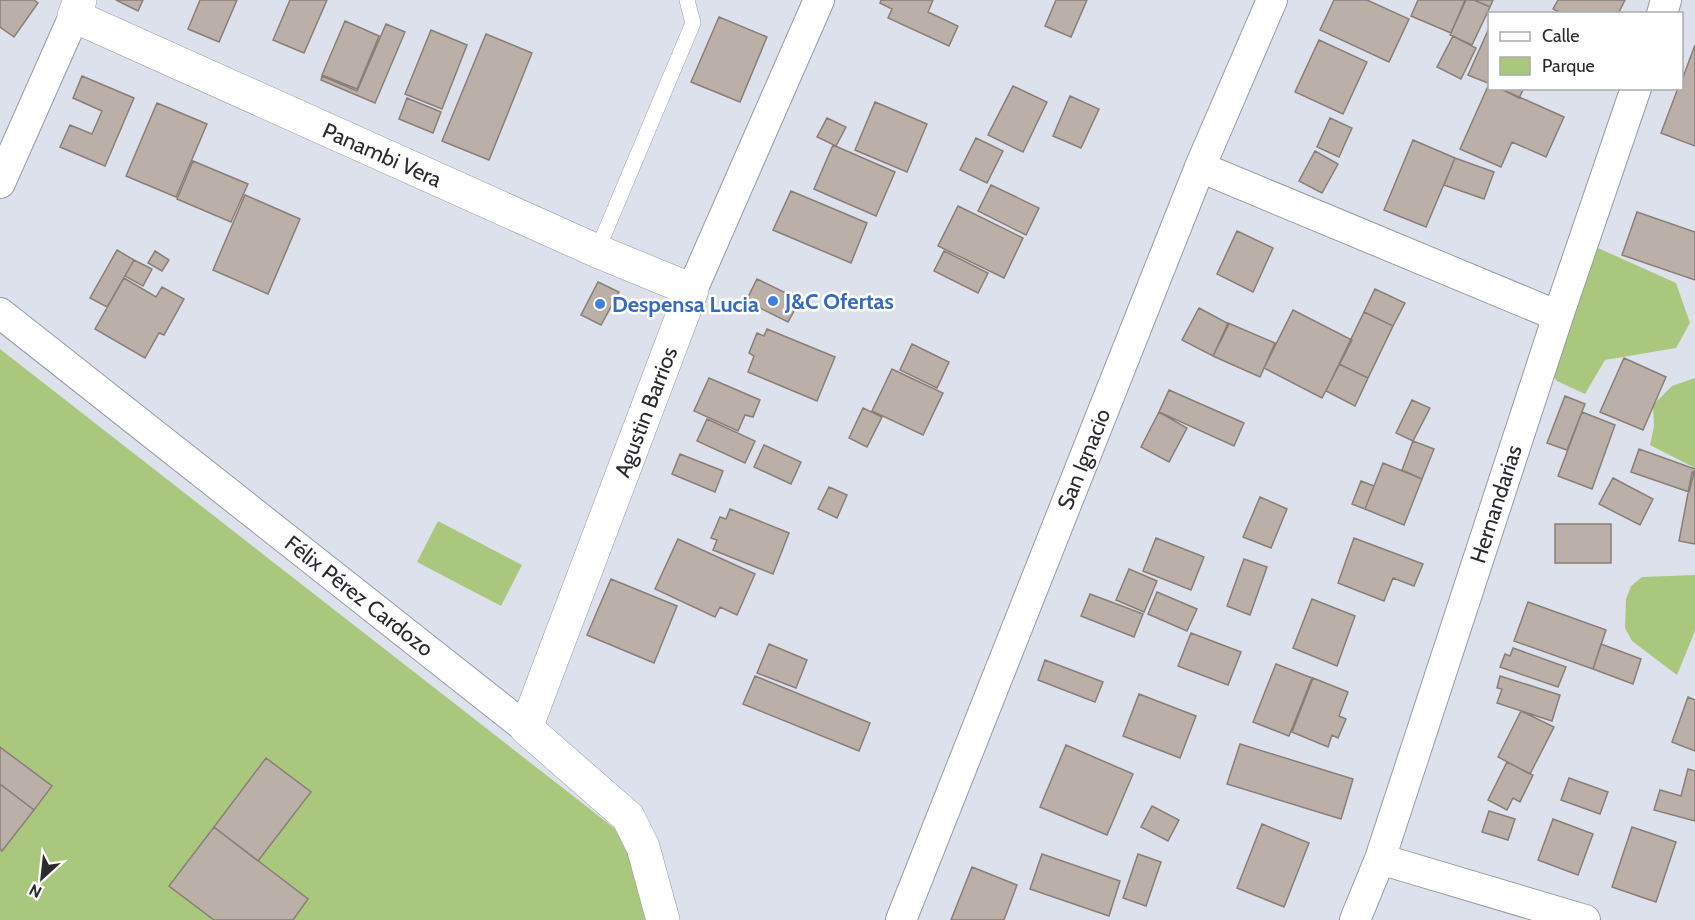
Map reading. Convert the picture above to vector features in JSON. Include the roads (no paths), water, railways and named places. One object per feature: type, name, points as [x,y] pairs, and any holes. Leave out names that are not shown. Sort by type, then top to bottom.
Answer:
[{"type":"street","name":"Agustin Barrios","points":[[526,728],[692,290],[819,0]]},
{"type":"street","name":"San Ignacio","points":[[901,920],[1200,167],[1272,0]]},
{"type":"street","name":"Panambi Vera","points":[[77,8],[597,251],[692,290]]},
{"type":"street","points":[[0,183],[77,8]]},
{"type":"street","name":"Hernandarias","points":[[1355,920],[1380,859],[1558,316],[1635,90]]},
{"type":"street","points":[[1200,167],[1558,316]]},
{"type":"street","name":"Félix Pérez Cardozo","points":[[0,313],[526,728],[628,817],[643,847],[663,920]]},
{"type":"street","points":[[1380,859],[1585,920]]},
{"type":"lane","points":[[597,251],[693,23],[687,0]]},
{"type":"place","name":"J&C Ofertas","points":[[773,301]]},
{"type":"place","name":"Despensa Lucia","points":[[600,304]]}]
